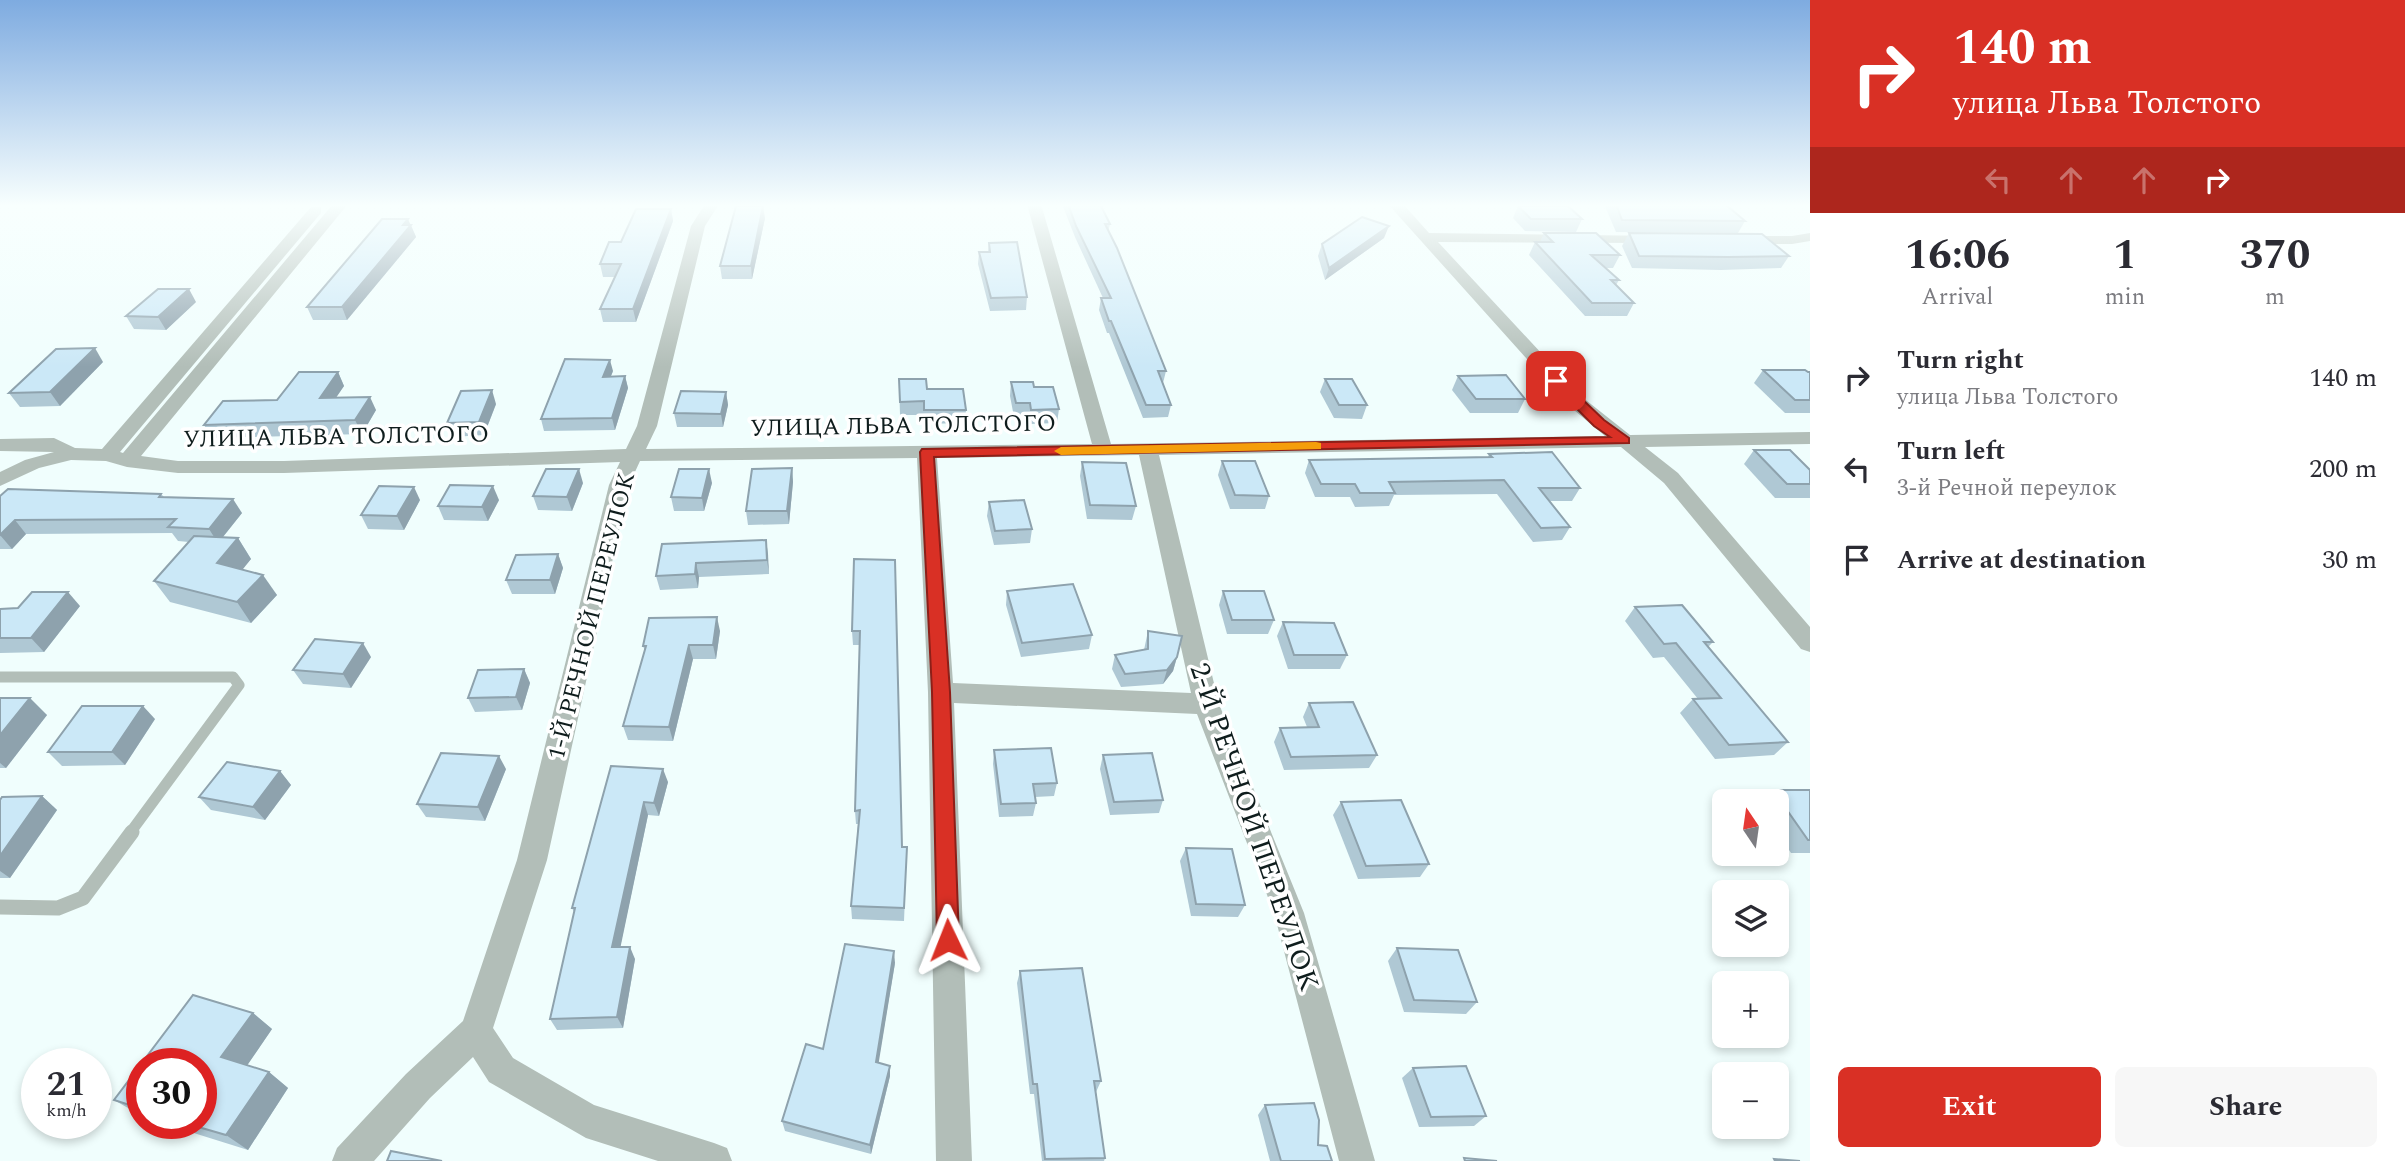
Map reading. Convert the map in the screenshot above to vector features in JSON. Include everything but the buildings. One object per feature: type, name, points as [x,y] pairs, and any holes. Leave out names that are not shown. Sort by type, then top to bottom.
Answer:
[{"type":"street","points":[[107,455],[275,258]]},
{"type":"street","points":[[127,461],[296,258]]},
{"type":"street","name":"1-Й РЕЧНОЙ ПЕРЕУЛОК","points":[[476,1031],[532,860],[619,485],[647,426],[690,258]]},
{"type":"street","points":[[1049,258],[1102,450]]},
{"type":"street","points":[[1443,258],[1574,401],[1646,455],[1671,478],[1810,643]]},
{"type":"street","name":"УЛИЦА ЛЬВА ТОЛСТОГО","points":[[0,445],[54,444],[71,454],[107,455],[127,461],[178,467],[284,467],[634,455],[1148,450],[1810,438]]},
{"type":"street","name":"2-Й РЕЧНОЙ ПЕРЕУЛОК","points":[[1148,450],[1206,704],[1289,913],[1357,1161]]},
{"type":"street","points":[[927,452],[941,692],[954,1161]]},
{"type":"street","points":[[0,480],[32,464],[71,454]]},
{"type":"street","points":[[941,692],[1206,704]]},
{"type":"street","points":[[349,1161],[418,1086],[476,1031],[501,1070],[586,1120],[714,1161]]},
{"type":"lane","points":[[0,677],[233,677],[239,685],[83,898],[58,908],[0,907]]},
{"type":"slow traffic","points":[[1061,451],[1316,446]]},
{"type":"route","points":[[948,940],[941,692],[927,452],[1624,440],[1599,423],[1556,381]]}]
